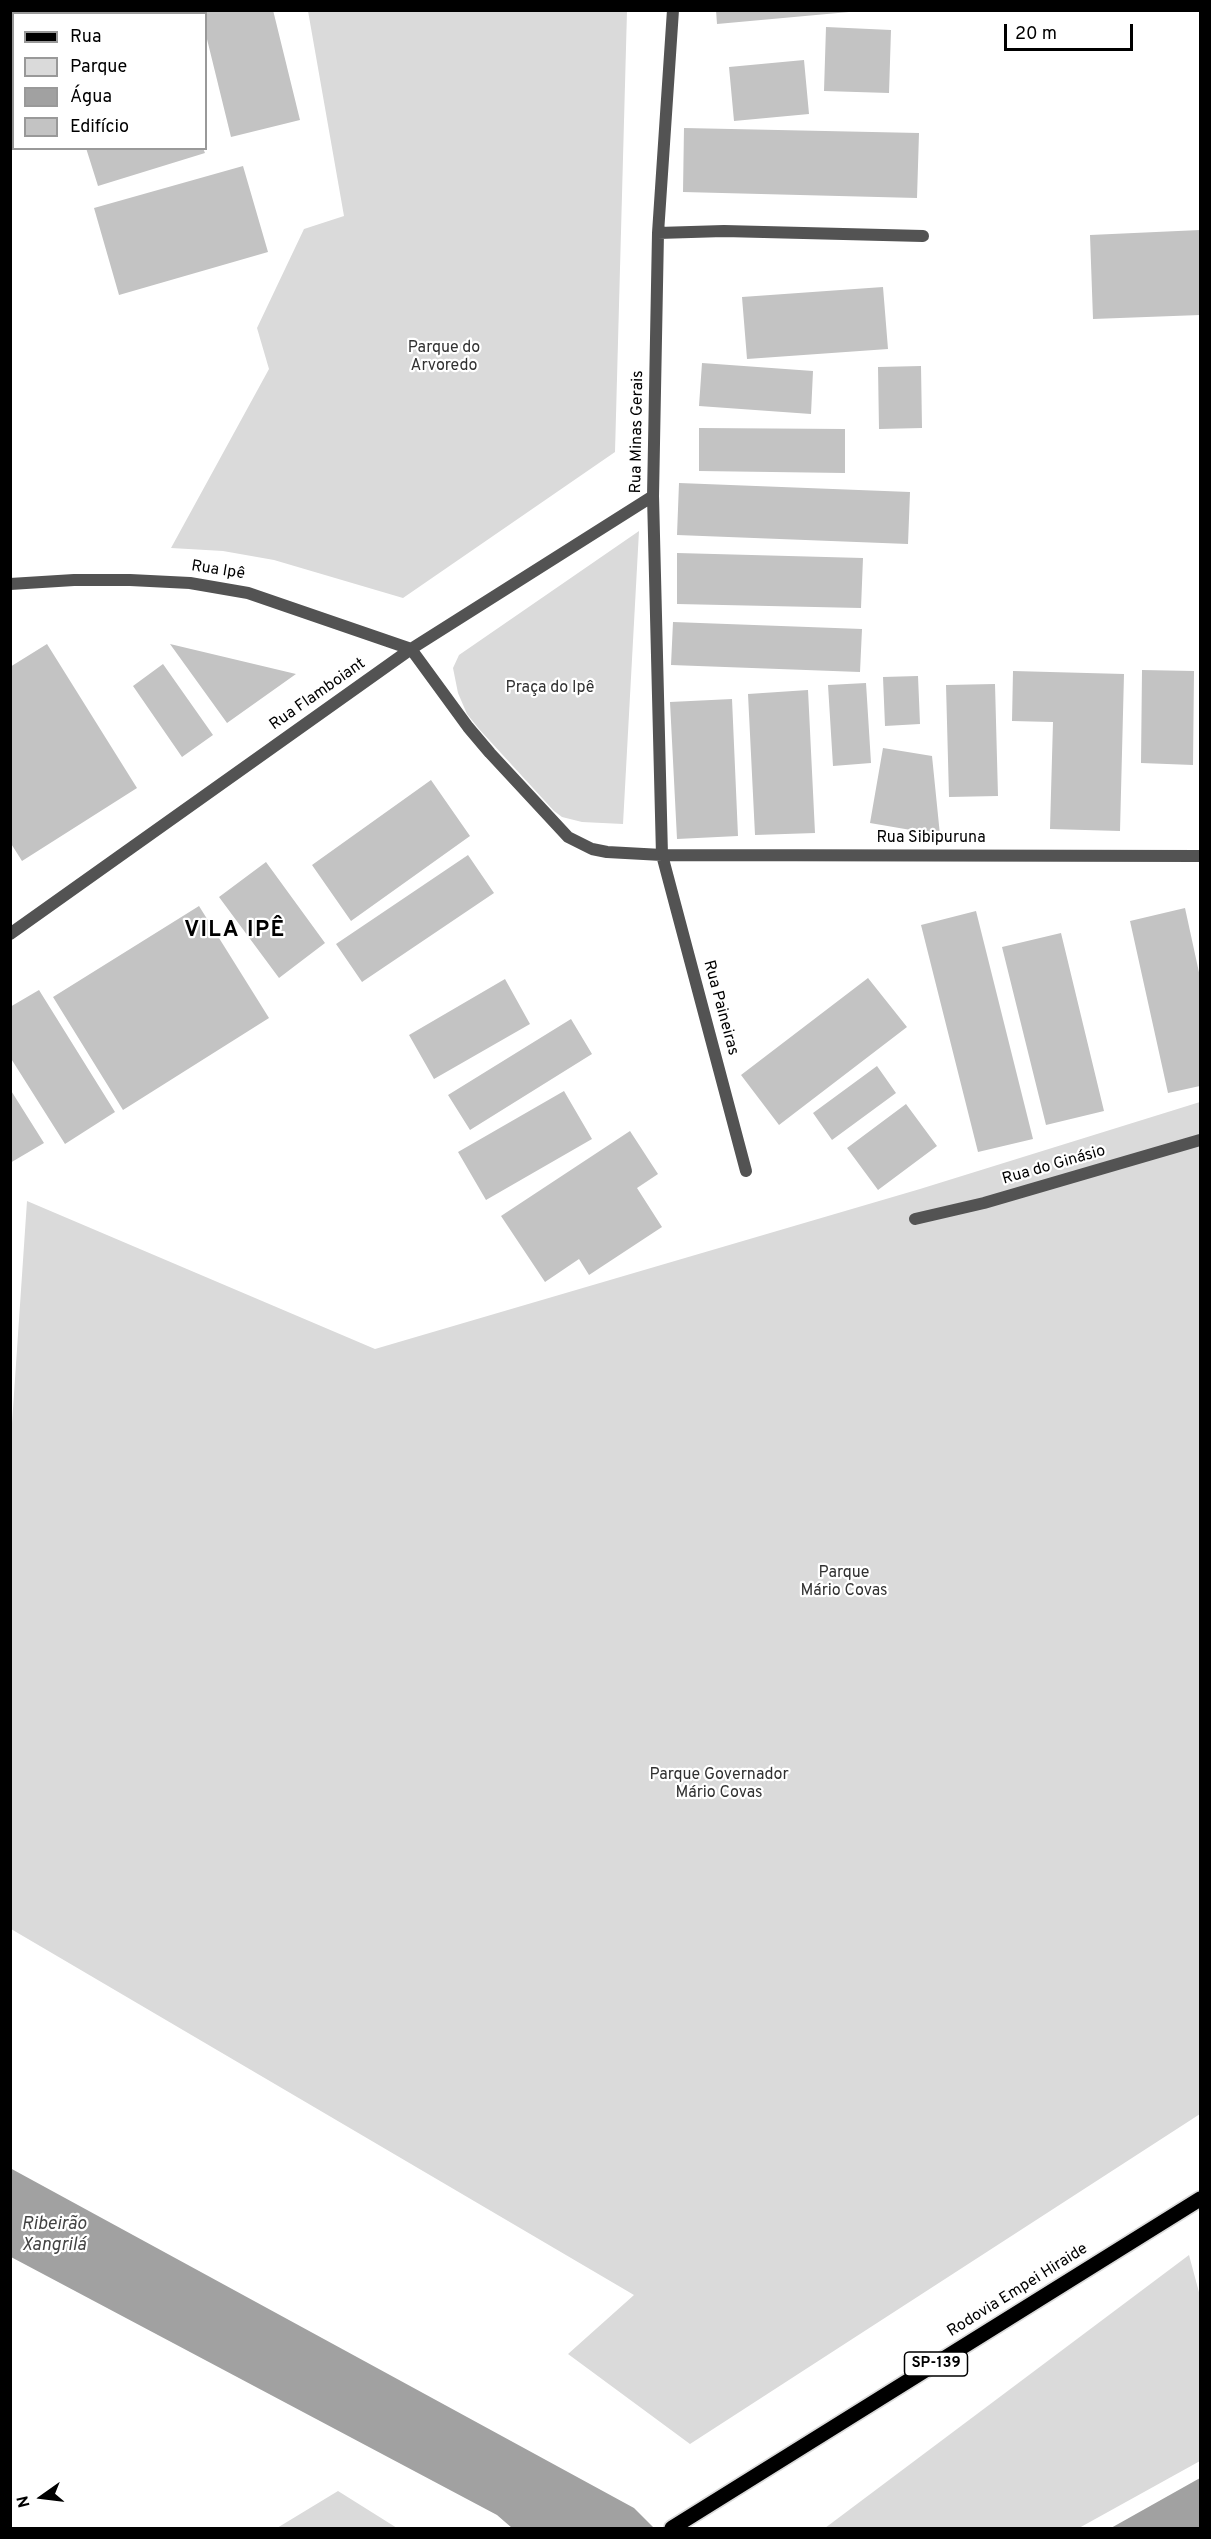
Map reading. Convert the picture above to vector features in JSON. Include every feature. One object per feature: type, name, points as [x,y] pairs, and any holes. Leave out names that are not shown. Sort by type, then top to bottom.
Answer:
[{"type":"main road","name":"Rodovia Empei Hiraide","points":[[672,2529],[1200,2199]]},
{"type":"street","name":"Rua Minas Gerais","points":[[662,855],[653,496],[658,233],[673,10]]},
{"type":"street","points":[[658,233],[724,231],[923,236]]},
{"type":"street","name":"Rua Flamboiant","points":[[10,934],[411,649],[653,496]]},
{"type":"street","name":"Rua Ipê","points":[[10,584],[85,580],[190,583],[248,593],[411,649]]},
{"type":"street","name":"Rua Sibipuruna","points":[[411,649],[468,727],[568,837],[579,844],[607,852],[662,855],[1200,856]]},
{"type":"street","name":"Rua Paineiras","points":[[662,855],[746,1171]]},
{"type":"street","name":"Rua do Ginásio","points":[[915,1219],[984,1203],[1200,1140]]},
{"type":"green space","name":"Parque do Arvoredo","points":[[308,11],[627,11],[615,452],[403,598],[274,560],[223,551],[171,548],[269,369],[257,328],[304,229],[344,216]]},
{"type":"green space","name":"Praça do Ipê","points":[[639,531],[623,824],[582,822],[562,817],[554,811],[479,729],[467,714],[458,693],[453,668],[459,655]]},
{"type":"green space","name":"Parque Governador Mário Covas","points":[[1200,1102],[1200,2114],[690,2444],[568,2354],[634,2295],[11,1929],[10,1453],[27,1201],[375,1349],[920,1189]]},
{"type":"green space","points":[[1189,2255],[1200,2296],[1200,2461],[1079,2528],[825,2528]]},
{"type":"green space","points":[[338,2491],[397,2528],[277,2528]]},
{"type":"water","name":"Ribeirão Xangrilá","points":[[10,2168],[634,2508],[654,2528],[512,2528],[497,2515],[11,2257]]},
{"type":"water","points":[[1200,2478],[1200,2528],[1111,2528]]},
{"type":"building","points":[[64,10],[161,10],[162,12],[60,12]]},
{"type":"building","points":[[200,10],[273,10],[300,120],[231,137],[207,39],[207,12],[200,12]]},
{"type":"building","points":[[716,10],[848,10],[849,12],[717,24]]},
{"type":"building","points":[[826,27],[891,30],[889,93],[824,91]]},
{"type":"building","points":[[804,60],[809,114],[734,121],[729,67]]},
{"type":"building","points":[[684,128],[919,133],[917,198],[683,192]]},
{"type":"building","points":[[87,150],[204,150],[205,153],[98,186]]},
{"type":"building","points":[[243,166],[268,252],[119,295],[94,208]]},
{"type":"building","points":[[1200,230],[1200,315],[1093,319],[1090,235]]},
{"type":"building","points":[[883,287],[888,349],[747,359],[742,297]]},
{"type":"building","points":[[702,363],[813,371],[811,414],[699,406]]},
{"type":"building","points":[[921,366],[922,428],[879,429],[878,367]]},
{"type":"building","points":[[699,428],[845,429],[845,473],[699,471]]},
{"type":"building","points":[[679,483],[910,492],[908,544],[677,535]]},
{"type":"building","points":[[677,553],[863,558],[861,608],[677,604]]},
{"type":"building","points":[[673,622],[862,629],[860,672],[671,665]]},
{"type":"building","points":[[47,644],[137,788],[22,861],[10,842],[10,667]]},
{"type":"building","points":[[170,644],[296,674],[227,723]]},
{"type":"building","points":[[163,664],[213,735],[182,757],[133,686]]},
{"type":"building","points":[[1142,670],[1194,671],[1193,765],[1141,763]]},
{"type":"building","points":[[1013,671],[1124,674],[1120,831],[1050,829],[1053,722],[1012,721]]},
{"type":"building","points":[[918,676],[920,724],[885,726],[883,677]]},
{"type":"building","points":[[866,683],[871,763],[833,766],[828,685]]},
{"type":"building","points":[[995,684],[998,796],[949,797],[946,685]]},
{"type":"building","points":[[808,690],[815,833],[755,835],[748,694]]},
{"type":"building","points":[[732,699],[738,836],[677,839],[670,702]]},
{"type":"building","points":[[883,748],[932,756],[940,835],[870,823]]},
{"type":"building","points":[[431,780],[470,836],[351,921],[312,865]]},
{"type":"building","points":[[468,855],[494,893],[362,982],[336,944]]},
{"type":"building","points":[[266,862],[325,943],[279,978],[219,897]]},
{"type":"building","points":[[199,906],[269,1018],[123,1110],[53,997]]},
{"type":"building","points":[[1185,908],[1200,977],[1200,1086],[1168,1093],[1130,921]]},
{"type":"building","points":[[976,911],[1033,1139],[978,1152],[921,925]]},
{"type":"building","points":[[1061,933],[1104,1111],[1046,1125],[1002,947]]},
{"type":"building","points":[[868,978],[907,1027],[779,1125],[741,1075]]},
{"type":"building","points":[[505,979],[530,1024],[434,1079],[409,1035]]},
{"type":"building","points":[[39,990],[115,1112],[65,1144],[10,1057],[10,1007]]},
{"type":"building","points":[[571,1019],[592,1054],[470,1130],[448,1095]]},
{"type":"building","points":[[877,1066],[896,1093],[832,1140],[813,1113]]},
{"type":"building","points":[[10,1089],[44,1143],[10,1163]]},
{"type":"building","points":[[564,1091],[592,1139],[486,1200],[458,1152]]},
{"type":"building","points":[[906,1104],[937,1146],[878,1190],[847,1148]]},
{"type":"building","points":[[630,1131],[658,1174],[637,1188],[662,1227],[589,1275],[579,1259],[545,1282],[501,1216]]},
{"type":"district","name":"VILA IPÊ","points":[[235,932]]},
{"type":"park label","name":"Parque Mário Covas","points":[[844,1583]]}]
